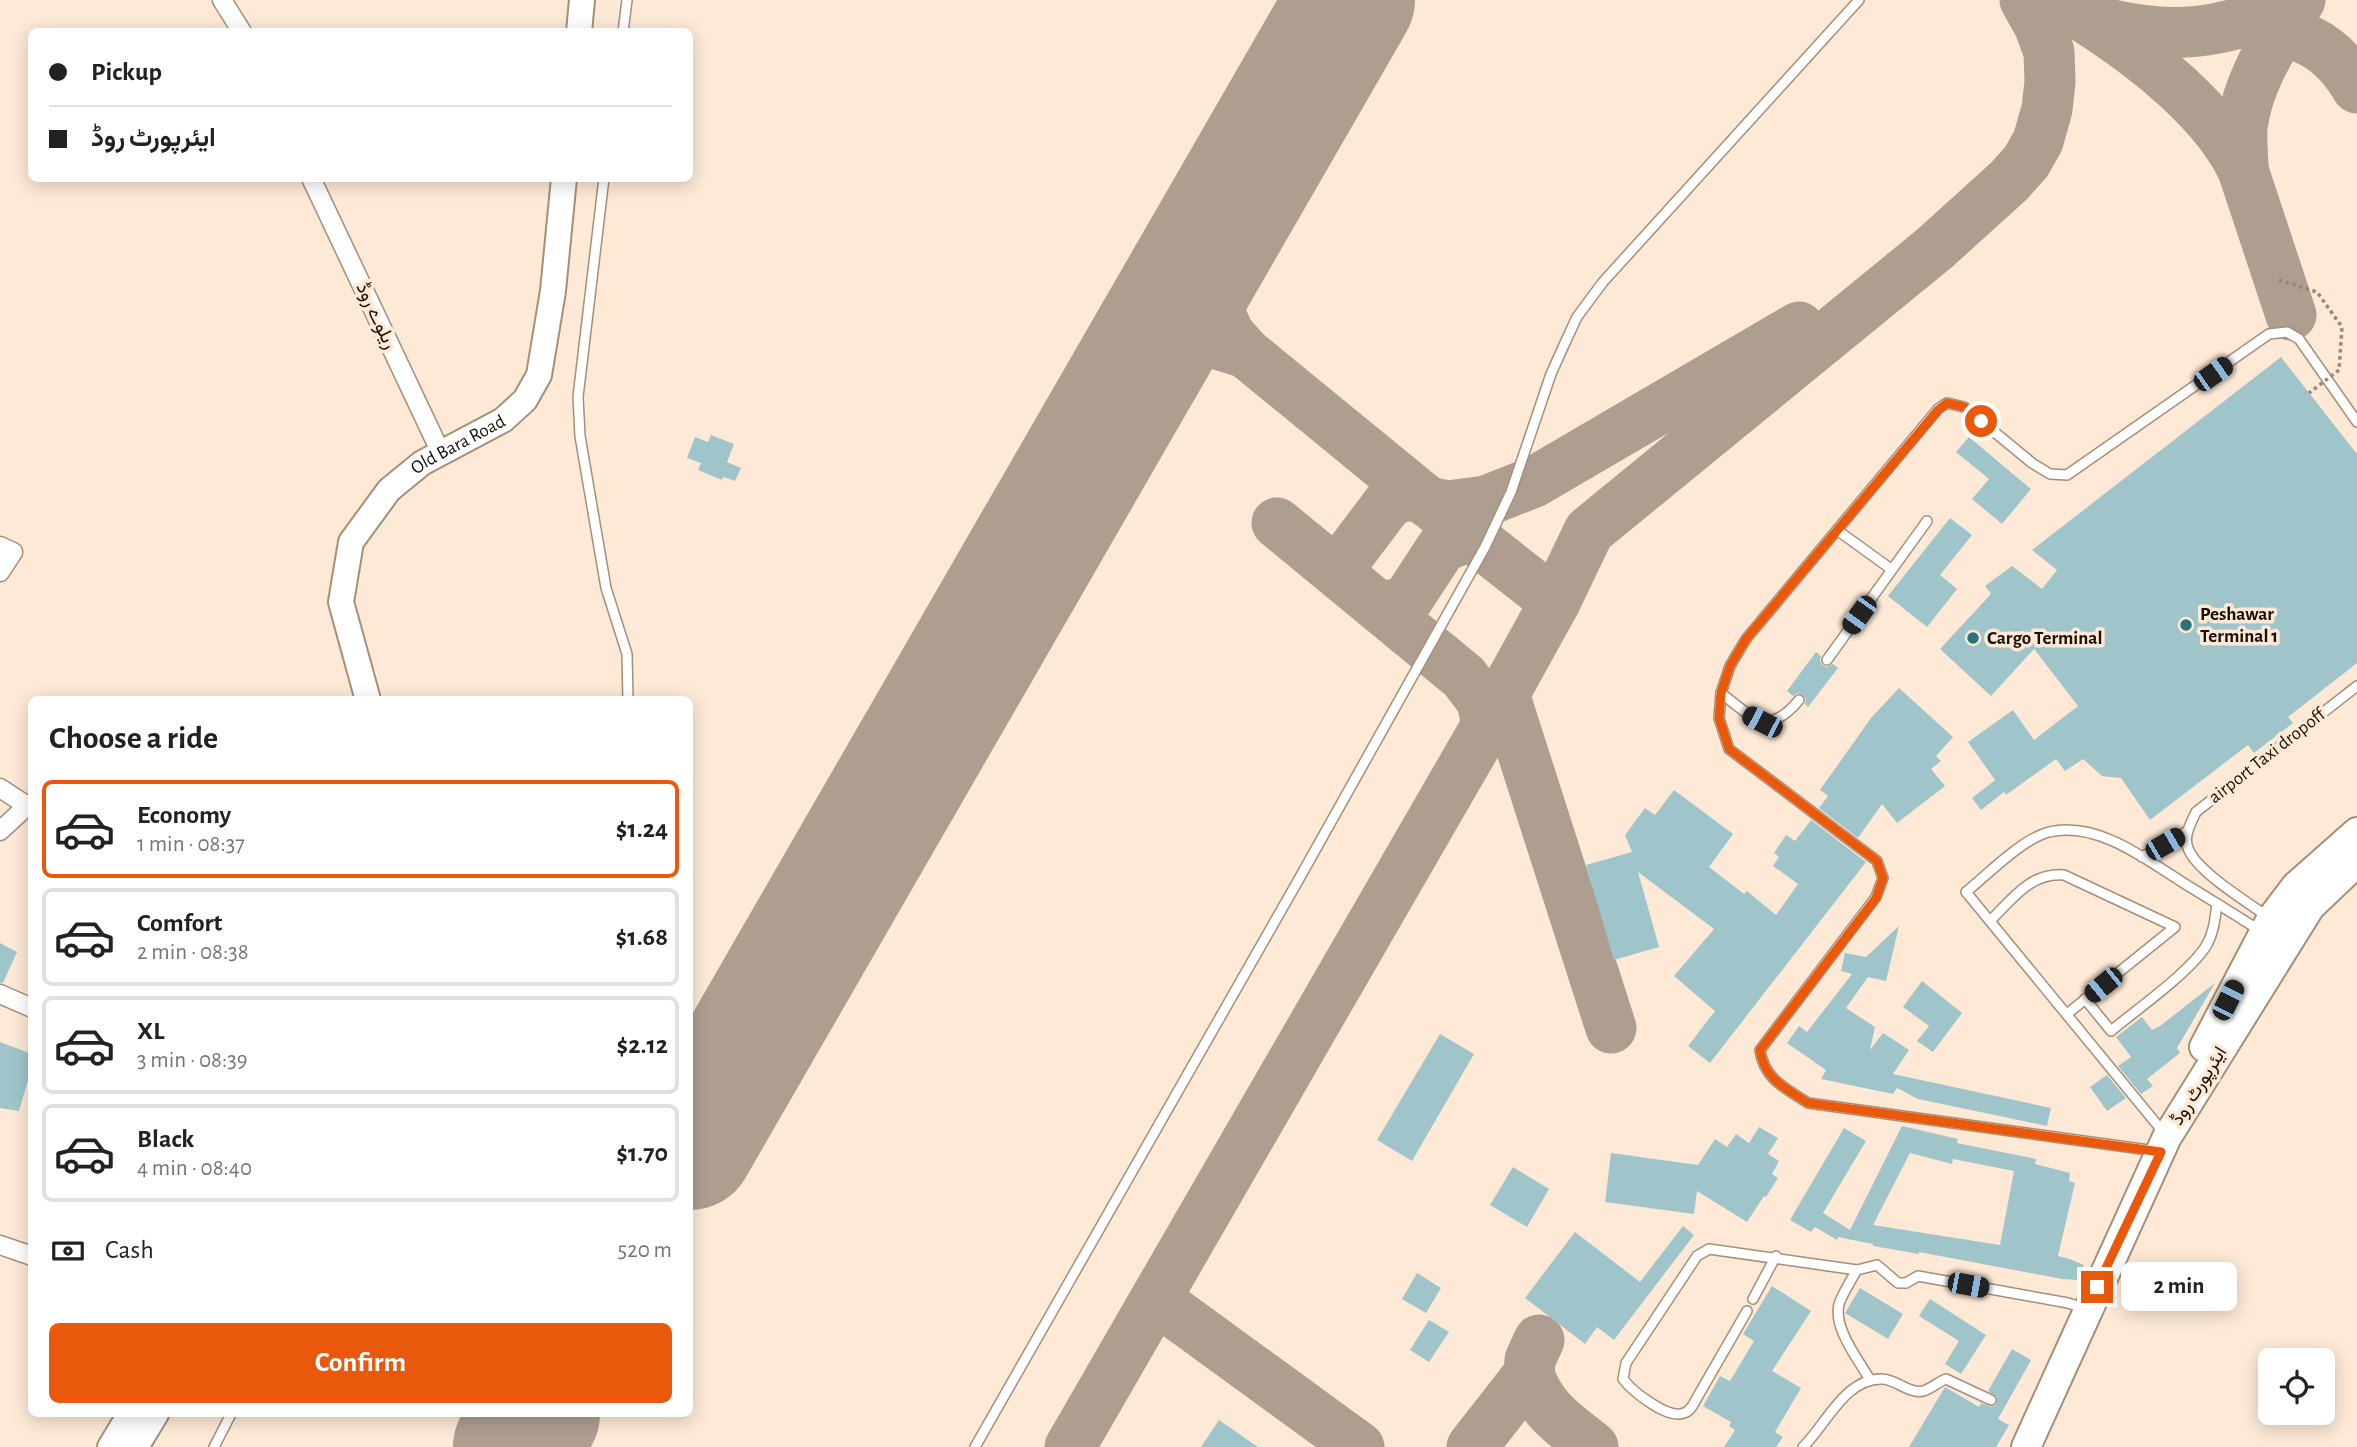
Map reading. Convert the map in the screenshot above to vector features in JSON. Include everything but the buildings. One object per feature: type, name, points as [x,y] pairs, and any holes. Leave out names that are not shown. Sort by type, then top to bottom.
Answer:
[{"type":"main road","points":[[2164,1144],[2204,1045],[2267,926],[2295,887],[2357,832]]},
{"type":"main road","name":"ایئرپورٹ روڈ","points":[[2026,1447],[2164,1144],[2309,907],[2357,862]]},
{"type":"street","points":[[222,0],[240,28]]},
{"type":"street","points":[[579,28],[582,0]]},
{"type":"street","name":"ریلوے روڈ","points":[[313,182],[441,453]]},
{"type":"street","name":"Old Bara Road","points":[[367,696],[341,602],[351,542],[389,489],[422,463],[503,420],[525,401],[539,375],[553,291],[564,182]]},
{"type":"street","points":[[0,546],[13,552],[0,572]]},
{"type":"street","points":[[0,788],[28,806]]},
{"type":"street","points":[[0,831],[28,808]]},
{"type":"street","points":[[0,994],[28,1007]]},
{"type":"street","points":[[0,1244],[28,1254]]},
{"type":"street","points":[[110,1447],[128,1417]]},
{"type":"street","points":[[136,1447],[154,1417]]},
{"type":"lane","points":[[624,28],[627,0]]},
{"type":"lane","points":[[975,1447],[1485,547],[1511,492],[1551,374],[1577,317],[1603,282],[1859,0]]},
{"type":"lane","points":[[604,182],[578,397],[580,436],[606,588],[627,654],[628,696]]},
{"type":"lane","points":[[2164,1144],[1808,1103],[1780,1085],[1762,1065],[1760,1050],[1876,898],[1883,878],[1877,861],[1729,749],[1719,718],[1721,693],[1730,666],[1746,639],[1938,410],[1947,403],[1964,407],[2032,463],[2050,474],[2067,475],[2269,334],[2287,332],[2299,339],[2357,422]]},
{"type":"lane","points":[[1827,660],[1927,521]]},
{"type":"lane","points":[[1837,530],[1891,569]]},
{"type":"lane","name":"airport Taxi dropoff","points":[[2188,831],[2196,812],[2357,686]]},
{"type":"lane","points":[[1721,693],[1762,722],[1773,722],[1786,715],[1799,700]]},
{"type":"lane","points":[[2164,1144],[2067,1014],[1966,892],[2028,842],[2048,832],[2072,831],[2096,835],[2142,857],[2217,904],[2267,926]]},
{"type":"lane","points":[[2142,857],[2188,831]]},
{"type":"lane","points":[[2188,831],[2187,847],[2198,865],[2267,926]]},
{"type":"lane","points":[[1990,921],[2028,883],[2049,874],[2064,875],[2175,927],[2067,1014]]},
{"type":"lane","points":[[2085,999],[2111,1031],[2185,969],[2205,947],[2212,933],[2217,904]]},
{"type":"lane","points":[[1747,1311],[1690,1409],[1684,1413],[1671,1414],[1663,1410],[1623,1379],[1626,1363],[1698,1256],[1703,1251],[1716,1248],[1857,1270],[1877,1265],[1898,1283],[1906,1283],[1918,1276],[2068,1303],[2087,1309]]},
{"type":"lane","points":[[1753,1299],[1776,1256]]},
{"type":"lane","points":[[1857,1270],[1839,1304],[1839,1319],[1845,1336],[1870,1380]]},
{"type":"lane","points":[[1803,1447],[1824,1424],[1838,1401],[1870,1380],[1890,1380],[1921,1392],[1946,1379],[1991,1400]]},
{"type":"lane","points":[[214,1447],[229,1417]]},
{"type":"path","points":[[2280,280],[2317,292],[2342,327],[2339,370],[2309,393]]},
{"type":"taxiway","points":[[1070,1447],[1487,725],[1555,602],[1589,531],[1935,248],[2009,181],[2026,162],[2038,141],[2047,109],[2050,82],[2049,52],[2039,25],[2025,0]]},
{"type":"taxiway","points":[[2056,0],[2108,33],[2162,73],[2209,120],[2228,144],[2243,170],[2291,315]]},
{"type":"taxiway","points":[[2100,22],[2150,31],[2198,31],[2245,21],[2291,0]]},
{"type":"taxiway","points":[[2243,170],[2242,127],[2250,93],[2264,60],[2300,0]]},
{"type":"taxiway","points":[[2250,25],[2299,36],[2312,42],[2336,60],[2357,88]]},
{"type":"taxiway","points":[[1198,264],[1229,334],[1246,353],[1555,602]]},
{"type":"taxiway","points":[[1428,502],[1448,506],[1486,501],[1534,482],[1799,327]]},
{"type":"taxiway","points":[[1158,334],[1181,333],[1246,353]]},
{"type":"taxiway","points":[[1325,562],[1349,555],[1389,502],[1403,496],[1420,496]]},
{"type":"taxiway","points":[[1277,523],[1464,677],[1482,701],[1487,725]]},
{"type":"taxiway","points":[[1380,607],[1406,602],[1442,547],[1462,539],[1474,538]]},
{"type":"taxiway","points":[[1504,694],[1611,1028]]},
{"type":"taxiway","points":[[1157,1300],[1359,1447]]},
{"type":"taxiway","points":[[1472,1447],[1529,1374],[1530,1360],[1539,1340]]},
{"type":"taxiway","points":[[1529,1374],[1547,1407],[1593,1447]]},
{"type":"runway","points":[[693,1141],[1351,0]]},
{"type":"runway","points":[[517,1447],[534,1417]]},
{"type":"place","name":"Peshawar Terminal 1","points":[[2186,625]]},
{"type":"place","name":"Cargo Terminal","points":[[1973,638]]},
{"type":"route","points":[[1981,421],[1964,407],[1947,403],[1938,410],[1746,639],[1730,666],[1721,693],[1719,718],[1729,749],[1877,861],[1883,878],[1876,898],[1760,1050],[1762,1065],[1780,1085],[1808,1103],[2161,1152],[2097,1287]]}]
